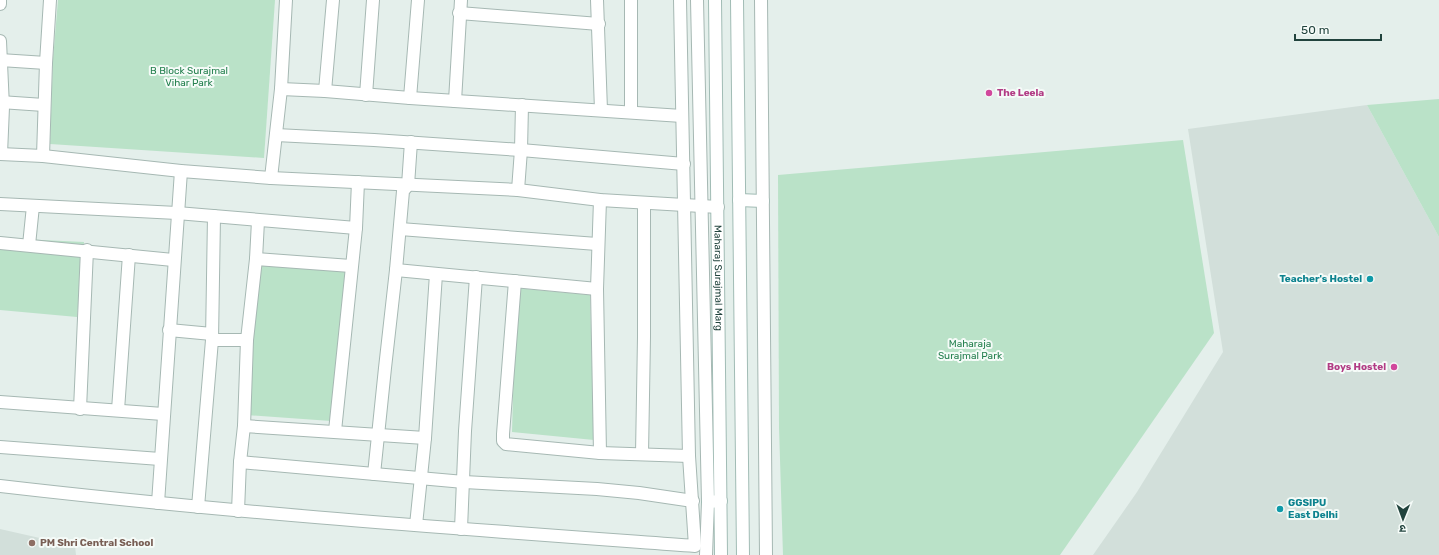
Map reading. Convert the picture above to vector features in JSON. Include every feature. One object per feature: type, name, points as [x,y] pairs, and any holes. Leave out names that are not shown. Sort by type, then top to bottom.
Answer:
[{"type":"street","points":[[43,156],[44,105],[50,0]]},
{"type":"street","points":[[271,178],[281,89],[286,0]]},
{"type":"street","points":[[325,91],[333,0]]},
{"type":"street","points":[[366,95],[373,0]]},
{"type":"street","points":[[410,98],[418,0]]},
{"type":"street","points":[[455,101],[460,0]]},
{"type":"street","points":[[598,0],[601,110]]},
{"type":"street","points":[[631,0],[631,112]]},
{"type":"street","points":[[0,486],[238,511],[695,546],[689,456],[680,0]]},
{"type":"street","points":[[697,0],[708,502],[706,555]]},
{"type":"street","name":"Maharaj Surajmal Marg","points":[[715,0],[721,555]]},
{"type":"street","name":"Maharaj Surajmal Marg","points":[[737,0],[743,555]]},
{"type":"street","points":[[761,0],[766,555]]},
{"type":"street","points":[[460,13],[599,24]]},
{"type":"street","points":[[0,41],[2,102],[0,154],[43,156],[181,171],[271,178],[518,190],[600,200],[718,207]]},
{"type":"street","points":[[0,60],[46,63]]},
{"type":"street","points":[[281,89],[682,116]]},
{"type":"street","points":[[2,102],[44,105]]},
{"type":"street","points":[[518,190],[522,105]]},
{"type":"street","points":[[276,135],[411,142],[684,164]]},
{"type":"street","points":[[374,474],[403,191],[408,184],[411,142]]},
{"type":"street","points":[[158,503],[181,171]]},
{"type":"street","points":[[335,431],[356,228],[358,182]]},
{"type":"street","points":[[600,200],[596,289],[600,453]]},
{"type":"street","points":[[739,200],[763,201]]},
{"type":"street","points":[[642,454],[644,203]]},
{"type":"street","points":[[0,204],[177,213],[258,221],[356,228]]},
{"type":"street","points":[[29,245],[33,206]]},
{"type":"street","points":[[198,507],[212,337],[214,216]]},
{"type":"street","points":[[238,511],[240,462],[244,426],[247,340],[256,259],[258,221]]},
{"type":"street","points":[[400,229],[597,244]]},
{"type":"street","points":[[0,243],[87,250],[174,260]]},
{"type":"street","points":[[80,409],[87,250]]},
{"type":"street","points":[[118,410],[129,255]]},
{"type":"street","points":[[256,259],[351,266]]},
{"type":"street","points":[[396,270],[596,289]]},
{"type":"street","points":[[416,525],[425,438],[436,274]]},
{"type":"street","points":[[461,529],[465,431],[476,277]]},
{"type":"street","points":[[515,281],[503,441],[506,444],[512,445],[600,453],[689,456]]},
{"type":"street","points":[[169,330],[212,337],[247,340]]},
{"type":"street","points":[[0,402],[163,414]]},
{"type":"street","points":[[244,426],[425,438]]},
{"type":"street","points":[[0,447],[160,459]]},
{"type":"street","points":[[240,462],[464,482],[597,489],[639,493],[693,501]]},
{"type":"street","points":[[708,502],[721,501]]},
{"type":"shaded area","points":[[1367,105],[1439,237],[1439,555],[1093,555],[1137,492],[1223,352],[1188,129]]},
{"type":"shaded area","name":"PM Shri Central School","points":[[0,529],[75,546],[76,555],[0,555]]},
{"type":"green space","name":"B Block Surajmal Vihar Park","points":[[58,0],[275,0],[264,158],[50,144],[53,59]]},
{"type":"green space","points":[[1439,99],[1439,237],[1367,105]]},
{"type":"green space","name":"Maharaja Surajmal Park","points":[[1183,140],[1214,333],[1060,555],[783,555],[779,428],[778,175]]},
{"type":"green space","points":[[0,238],[84,242],[77,317],[0,310]]},
{"type":"green space","points":[[261,261],[346,271],[331,421],[246,415]]},
{"type":"green space","points":[[516,288],[590,295],[594,440],[512,432]]},
{"type":"place","name":"The Leela","points":[[989,93]]},
{"type":"place","name":"Teacher's Hostel","points":[[1370,279]]},
{"type":"place","name":"Boys Hostel","points":[[1394,367]]},
{"type":"place","name":"GGSIPU East Delhi","points":[[1280,509]]},
{"type":"place","name":"PM Shri Central School","points":[[32,543]]}]
